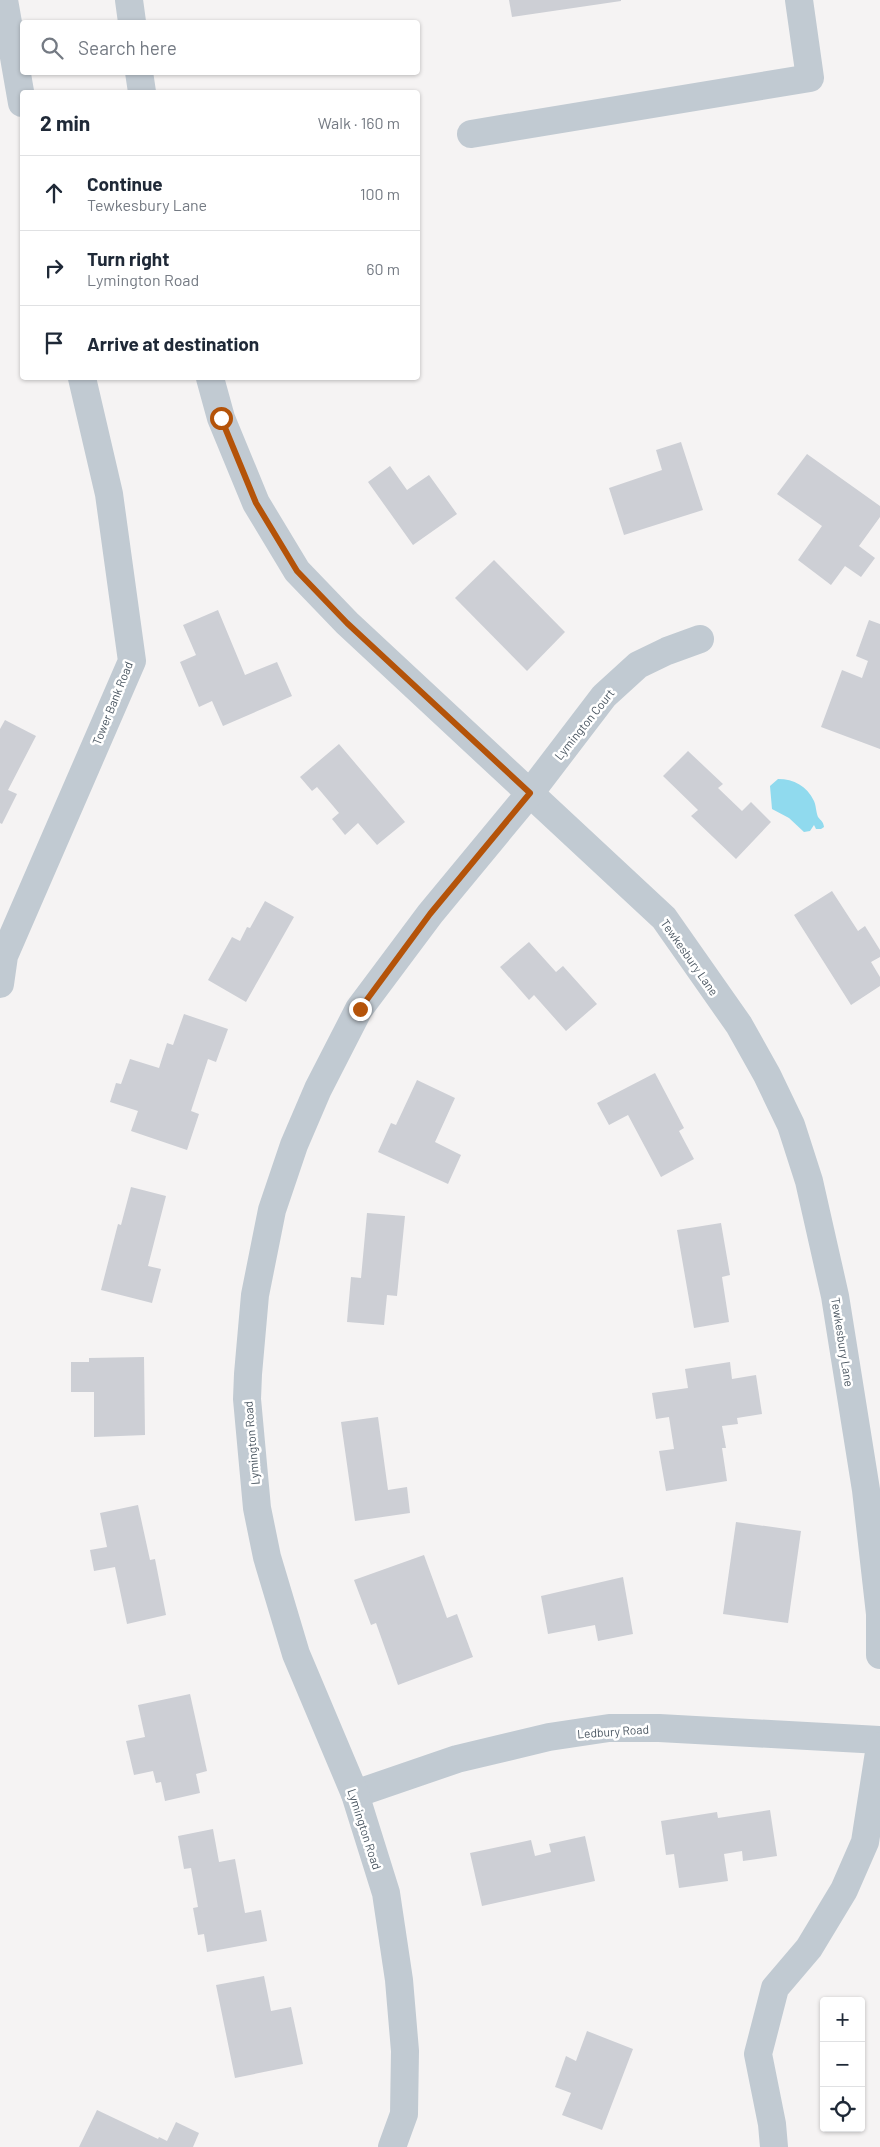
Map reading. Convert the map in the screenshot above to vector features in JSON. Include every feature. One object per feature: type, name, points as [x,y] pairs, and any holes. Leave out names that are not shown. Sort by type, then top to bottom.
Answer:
[{"type":"street","points":[[4,0],[20,92]]},
{"type":"street","points":[[129,0],[132,20]]},
{"type":"street","points":[[471,134],[810,78],[799,0]]},
{"type":"street","points":[[139,75],[142,90]]},
{"type":"street","name":"Tower Bank Road","points":[[0,984],[4,956],[132,660],[109,494],[82,380]]},
{"type":"street","name":"Tewkesbury Lane","points":[[211,380],[221,418],[256,503],[297,571],[347,623],[664,918],[739,1025],[767,1075],[791,1125],[809,1181],[836,1296],[866,1490],[880,1614],[880,1654]]},
{"type":"street","name":"Lymington Court","points":[[530,793],[604,696],[638,665],[667,651],[700,639]]},
{"type":"street","name":"Lymington Road","points":[[392,2147],[404,2114],[405,2051],[399,1980],[386,1893],[355,1794],[296,1654],[267,1557],[257,1508],[248,1399],[255,1294],[272,1210],[294,1145],[318,1089],[360,1009],[430,914],[530,793]]},
{"type":"street","name":"Ledbury Road","points":[[355,1794],[457,1759],[549,1737],[609,1728],[658,1728],[880,1740]]},
{"type":"street","points":[[774,2147],[772,2124],[758,2054],[775,1988],[809,1948],[844,1890],[865,1842],[880,1746]]},
{"type":"water","points":[[778,779],[795,782],[808,791],[824,827],[816,829],[814,825],[810,831],[804,832],[789,818],[772,809],[770,786]]},
{"type":"building","points":[[509,0],[621,0],[621,1],[512,17]]},
{"type":"building","points":[[681,442],[703,510],[624,535],[609,488],[662,470],[656,450]]},
{"type":"building","points":[[807,454],[880,506],[880,517],[859,546],[875,558],[861,577],[845,566],[831,585],[798,560],[822,526],[777,494]]},
{"type":"building","points":[[390,466],[407,490],[429,475],[457,514],[413,545],[368,482]]},
{"type":"building","points":[[494,560],[565,632],[527,671],[455,598]]},
{"type":"building","points":[[218,610],[245,675],[277,662],[292,696],[223,726],[212,701],[199,707],[180,662],[196,655],[183,625]]},
{"type":"building","points":[[869,620],[880,624],[880,749],[821,727],[842,670],[862,678],[868,661],[856,656]]},
{"type":"building","points":[[5,720],[36,736],[8,790],[17,794],[2,824],[0,823],[0,729]]},
{"type":"building","points":[[339,744],[405,822],[377,845],[358,823],[345,835],[332,819],[339,813],[317,787],[312,791],[300,777]]},
{"type":"building","points":[[688,751],[723,784],[718,788],[742,811],[751,802],[771,822],[736,859],[691,816],[698,810],[663,776]]},
{"type":"building","points":[[832,891],[858,931],[865,926],[880,950],[880,957],[871,962],[880,977],[880,986],[851,1005],[794,915]]},
{"type":"building","points":[[265,901],[294,917],[246,1002],[208,980],[232,937],[240,941],[247,927],[250,928]]},
{"type":"building","points":[[529,942],[556,972],[563,966],[597,1004],[566,1031],[534,995],[529,1000],[500,967]]},
{"type":"building","points":[[184,1014],[228,1029],[216,1062],[208,1059],[191,1111],[199,1114],[187,1150],[131,1131],[138,1111],[110,1102],[116,1083],[121,1084],[130,1059],[159,1068],[167,1043],[173,1045]]},
{"type":"building","points":[[655,1073],[684,1128],[679,1131],[694,1159],[661,1177],[628,1115],[609,1125],[597,1103]]},
{"type":"building","points":[[417,1080],[455,1098],[435,1142],[461,1155],[448,1184],[378,1152],[391,1123],[396,1125]]},
{"type":"building","points":[[131,1187],[166,1196],[148,1266],[161,1269],[152,1303],[101,1290],[118,1224],[121,1225]]},
{"type":"building","points":[[367,1213],[405,1216],[397,1296],[387,1295],[384,1325],[347,1322],[351,1277],[361,1278]]},
{"type":"building","points":[[721,1223],[730,1275],[722,1277],[729,1322],[694,1328],[677,1230]]},
{"type":"building","points":[[144,1357],[145,1435],[94,1437],[94,1392],[71,1392],[71,1362],[89,1362],[89,1358]]},
{"type":"building","points":[[730,1362],[732,1379],[756,1375],[762,1414],[737,1418],[738,1424],[722,1426],[726,1448],[722,1448],[727,1481],[666,1491],[659,1451],[674,1449],[669,1417],[656,1419],[652,1393],[688,1388],[685,1369]]},
{"type":"building","points":[[378,1417],[388,1490],[407,1487],[410,1513],[355,1521],[341,1422]]},
{"type":"building","points":[[138,1505],[150,1560],[155,1559],[166,1615],[127,1624],[115,1567],[94,1571],[90,1550],[107,1547],[100,1513]]},
{"type":"building","points":[[736,1522],[801,1531],[788,1623],[723,1614]]},
{"type":"building","points":[[424,1555],[447,1618],[457,1614],[473,1657],[398,1685],[376,1623],[371,1625],[354,1580]]},
{"type":"building","points":[[623,1577],[633,1634],[598,1641],[595,1625],[548,1634],[541,1596]]},
{"type":"building","points":[[190,1694],[207,1771],[196,1774],[200,1793],[165,1801],[161,1782],[156,1783],[153,1771],[134,1775],[126,1741],[145,1737],[138,1705]]},
{"type":"building","points":[[770,1810],[777,1856],[743,1861],[742,1851],[724,1854],[728,1881],[679,1888],[674,1854],[666,1855],[661,1821],[717,1812],[718,1818]]},
{"type":"building","points":[[213,1829],[219,1862],[235,1859],[245,1913],[261,1910],[267,1941],[207,1952],[204,1934],[198,1935],[193,1908],[198,1907],[191,1868],[184,1869],[178,1836]]},
{"type":"building","points":[[585,1836],[595,1881],[482,1906],[470,1853],[531,1840],[535,1856],[551,1852],[549,1844]]},
{"type":"building","points":[[264,1976],[271,2011],[291,2007],[303,2064],[235,2078],[216,1985]]},
{"type":"building","points":[[587,2031],[633,2049],[602,2130],[562,2115],[571,2093],[555,2087],[566,2056],[576,2061]]},
{"type":"building","points":[[97,2110],[158,2139],[159,2137],[167,2141],[176,2122],[199,2133],[193,2147],[79,2147]]},
{"type":"route","points":[[221,418],[256,503],[297,571],[347,623],[530,793],[430,914],[360,1009]]}]
